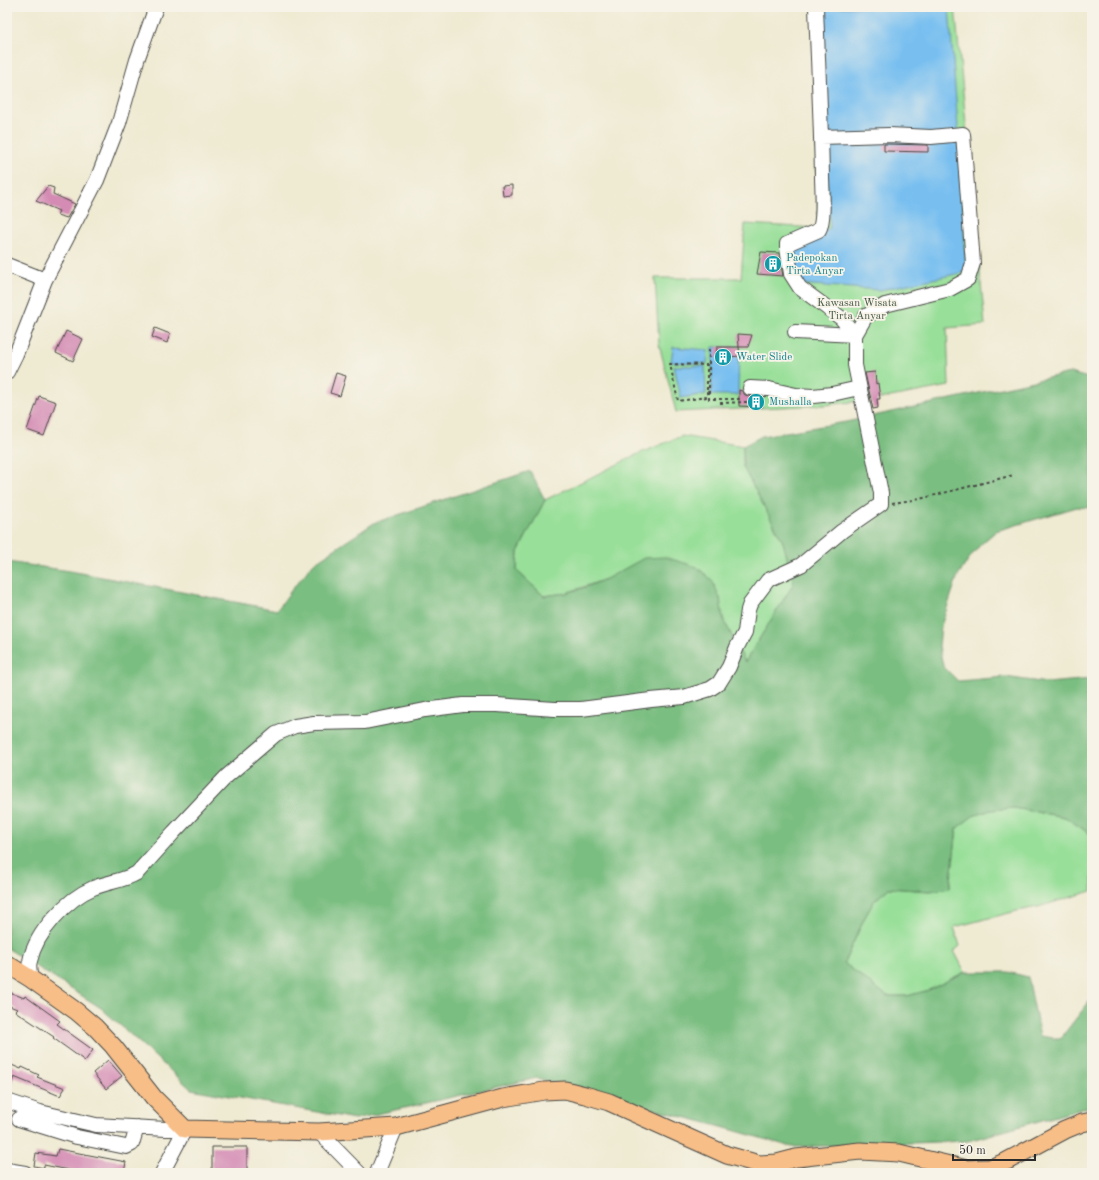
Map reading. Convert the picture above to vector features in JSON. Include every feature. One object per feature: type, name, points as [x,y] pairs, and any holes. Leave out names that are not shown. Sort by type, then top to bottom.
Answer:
[{"type":"main road","points":[[8,966],[31,979],[76,1011],[95,1027],[117,1051],[154,1098],[185,1129],[319,1132],[396,1127],[502,1098],[544,1091],[565,1090],[585,1094],[609,1102],[761,1169],[796,1158],[860,1151],[899,1153],[967,1169],[1006,1167],[1065,1130],[1082,1123],[1092,1121]]},
{"type":"lane","points":[[7,372],[16,354],[45,280],[99,174],[118,123],[137,60],[156,7]]},
{"type":"lane","points":[[816,7],[822,137],[821,227],[819,230],[787,244],[787,248],[791,274],[800,288],[841,318],[855,335]]},
{"type":"lane","points":[[31,979],[29,968],[31,956],[36,943],[59,912],[88,890],[137,873],[227,776],[276,734],[295,726],[314,723],[365,722],[425,710],[463,705],[497,705],[555,710],[581,710],[651,700],[684,698],[705,692],[719,683],[729,667],[745,632],[749,607],[768,580],[801,565],[842,530],[881,504],[882,493],[855,365],[855,335],[866,316],[886,305],[950,289],[968,279],[973,263],[962,134],[931,136],[889,135],[822,137]]},
{"type":"lane","points":[[7,265],[45,280]]},
{"type":"lane","points":[[795,332],[855,335]]},
{"type":"lane","points":[[747,395],[768,389],[796,396],[813,396],[832,394],[859,388]]},
{"type":"lane","points":[[7,1100],[16,1113],[77,1137],[126,1147],[130,1146],[135,1138],[137,1127]]},
{"type":"lane","points":[[16,1113],[40,1112],[96,1125],[185,1129],[162,1173]]},
{"type":"lane","points":[[96,1125],[96,1140]]},
{"type":"lane","points":[[377,1173],[396,1127]]},
{"type":"lane","points":[[319,1132],[359,1173]]},
{"type":"lane","points":[[7,1170],[25,1173]]},
{"type":"path","points":[[709,349],[708,390],[707,398],[678,401],[670,364],[707,366],[708,390],[709,399],[747,395],[747,402],[720,403]]},
{"type":"path","points":[[881,504],[920,499],[1014,475]]},
{"type":"green space","name":"Kawasan Wisata Tirta Anyar","points":[[813,7],[955,7],[985,325],[947,328],[949,386],[880,399],[824,405],[676,412],[659,344],[655,278],[741,278],[745,224],[818,228]]},
{"type":"green space","points":[[1070,373],[1092,379],[1092,508],[1077,507],[996,531],[980,545],[968,560],[957,578],[941,626],[939,646],[943,666],[958,681],[1005,677],[1047,683],[1092,679],[1092,835],[1065,817],[1014,808],[991,810],[973,816],[957,828],[950,888],[930,891],[889,888],[874,901],[844,963],[887,996],[907,996],[929,990],[965,972],[1008,972],[1028,977],[1040,1036],[1060,1039],[1092,998],[1092,1106],[968,1141],[792,1147],[537,1078],[355,1119],[191,1089],[101,1008],[7,948],[7,562],[70,571],[277,610],[314,563],[374,523],[530,471],[545,500],[518,552],[517,571],[544,596],[566,593],[586,587],[606,579],[644,558],[665,557],[697,567],[712,580],[720,598],[723,618],[745,662],[794,583],[783,542],[743,467],[743,446],[762,436],[846,422]]},
{"type":"green space","points":[[682,436],[743,446],[743,467],[783,542],[794,583],[745,662],[722,618],[720,598],[606,579],[566,593],[544,596],[517,571],[518,552],[545,500],[638,454]]},
{"type":"green space","points":[[1014,808],[1065,817],[1092,835],[1092,891],[1038,907],[954,927],[960,946],[954,951],[965,972],[929,990],[907,996],[887,996],[844,963],[874,901],[889,888],[930,891],[950,888],[957,828],[973,816],[991,810]]},
{"type":"water","points":[[819,7],[949,7],[959,141],[966,272],[880,290],[799,284],[794,248],[830,228]]},
{"type":"water","points":[[673,347],[708,350],[707,364],[671,362]]},
{"type":"water","points":[[713,347],[739,347],[738,395],[711,395]]},
{"type":"water","points":[[674,366],[705,366],[706,394],[681,398]]},
{"type":"building","points":[[884,144],[928,145],[928,152],[884,151]]},
{"type":"building","points":[[512,185],[512,195],[503,196],[502,186]]},
{"type":"building","points":[[48,186],[54,188],[53,194],[75,204],[67,218],[57,215],[59,211],[36,201]]},
{"type":"building","name":"Padepokan Tirta Anyar","points":[[761,252],[779,253],[783,276],[757,274]]},
{"type":"building","points":[[155,328],[170,334],[167,343],[152,337]]},
{"type":"building","points":[[66,331],[83,339],[73,361],[56,353]]},
{"type":"building","points":[[738,334],[752,335],[748,347],[739,347]]},
{"type":"building","name":"Water Slide","points":[[717,347],[739,347],[740,356],[716,358]]},
{"type":"building","points":[[875,372],[876,384],[878,383],[880,399],[877,399],[878,408],[873,409],[865,373]]},
{"type":"building","points":[[336,373],[346,376],[340,396],[330,393]]},
{"type":"building","points":[[739,390],[745,395],[763,397],[762,407],[739,406]]},
{"type":"building","points":[[39,396],[56,402],[44,436],[27,430]]},
{"type":"building","points":[[7,991],[24,998],[25,996],[60,1021],[57,1024],[93,1050],[85,1061],[53,1038],[54,1037],[15,1011],[17,1009],[7,1005]]},
{"type":"building","points":[[108,1060],[122,1076],[106,1089],[93,1073]]},
{"type":"building","points":[[7,1063],[21,1069],[22,1067],[39,1075],[37,1077],[65,1088],[60,1096],[14,1077],[7,1093]]},
{"type":"building","points":[[212,1147],[247,1147],[247,1173],[212,1173]]},
{"type":"building","points":[[58,1149],[126,1162],[124,1173],[84,1173],[44,1165],[44,1168],[34,1166],[36,1153],[56,1156]]},
{"type":"place","name":"Padepokan Tirta Anyar","points":[[773,264]]},
{"type":"place","name":"Water Slide","points":[[723,357]]},
{"type":"place","name":"Mushalla","points":[[756,402]]}]
